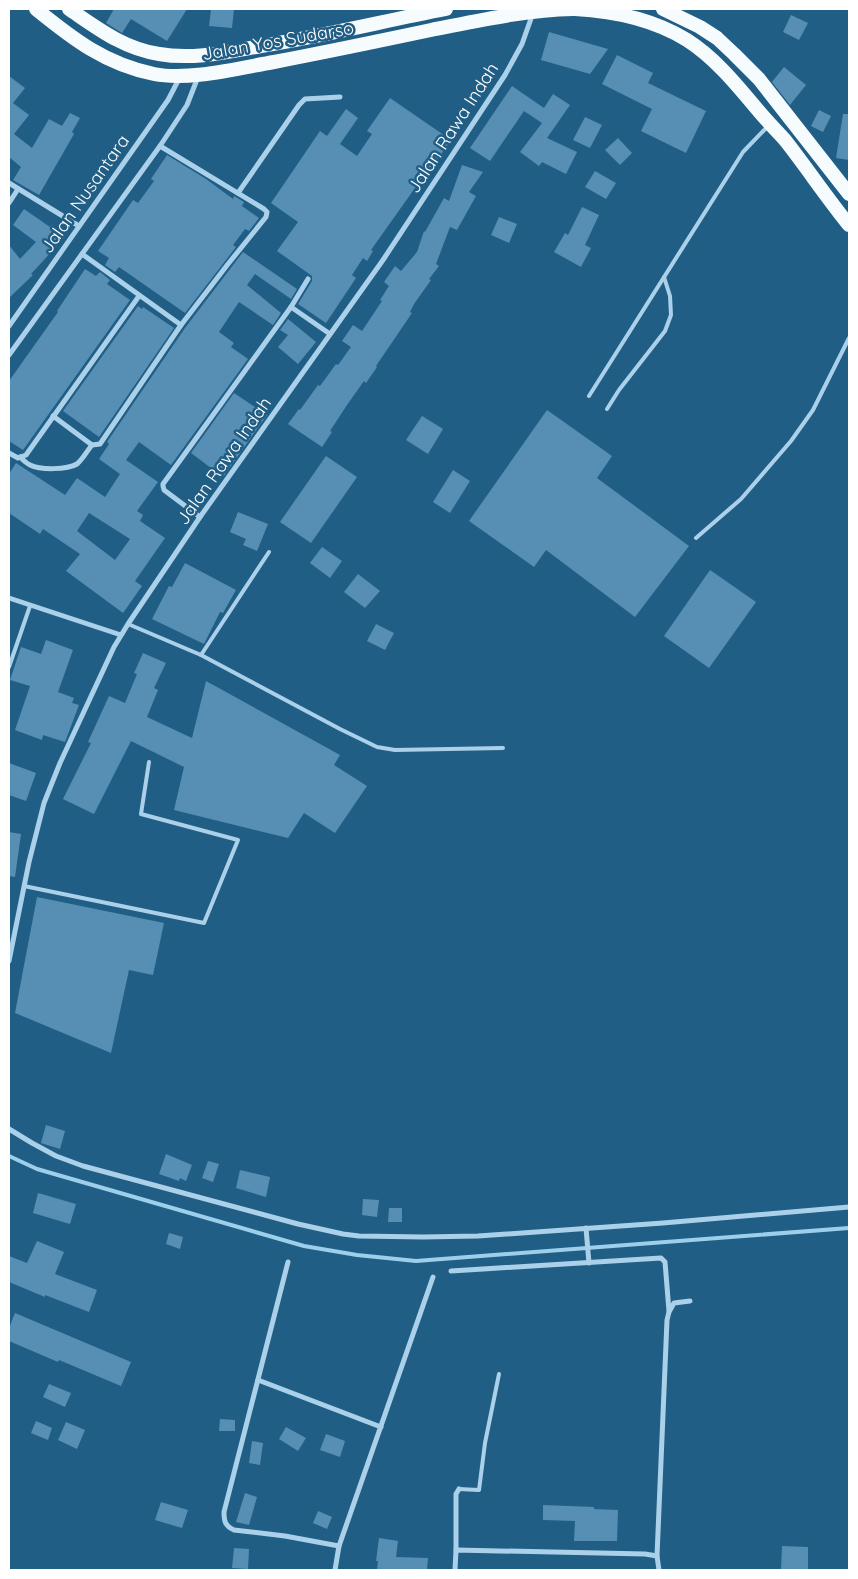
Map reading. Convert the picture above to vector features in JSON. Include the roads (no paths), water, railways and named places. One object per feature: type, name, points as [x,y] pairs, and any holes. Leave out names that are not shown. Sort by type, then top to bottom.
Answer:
[{"type":"highway","name":"Jalan Yos Sudarso","points":[[36,9],[68,36],[97,54],[123,66],[154,74],[181,76],[266,63],[455,25],[548,9],[603,10],[627,16],[658,25],[687,40],[728,74],[785,141],[849,225]]},
{"type":"highway","points":[[68,9],[107,36],[129,46],[158,54],[185,56],[204,55],[286,42],[446,9]]},
{"type":"highway","points":[[663,9],[700,27],[734,54],[759,79],[849,194]]},
{"type":"street","name":"Jalan Rawa Indah","points":[[9,961],[40,817],[55,773],[121,635],[200,517],[383,260],[505,75],[522,44],[534,11]]},
{"type":"street","points":[[9,355],[160,146],[186,105],[199,74]]},
{"type":"street","name":"Jalan Nusantara","points":[[9,326],[168,100],[181,76]]},
{"type":"street","points":[[238,193],[305,99],[340,97]]},
{"type":"street","points":[[53,416],[92,445],[102,442],[181,325],[266,217],[267,212],[264,209],[160,146]]},
{"type":"street","points":[[9,183],[79,226]]},
{"type":"street","points":[[9,204],[18,189]]},
{"type":"street","points":[[82,254],[181,325]]},
{"type":"street","points":[[200,517],[164,490],[163,484],[291,307],[308,279]]},
{"type":"street","points":[[9,453],[15,457],[26,455],[139,296]]},
{"type":"street","points":[[291,307],[330,334]]},
{"type":"street","points":[[20,457],[32,466],[61,468],[76,465],[92,445]]},
{"type":"street","points":[[9,598],[121,635]]},
{"type":"street","points":[[9,1129],[32,1144],[78,1164],[298,1224],[343,1234],[392,1237],[446,1237],[849,1207]]},
{"type":"street","points":[[586,1228],[589,1263]]},
{"type":"street","points":[[451,1271],[660,1258],[665,1262],[669,1312],[657,1556],[659,1570]]},
{"type":"street","points":[[288,1262],[224,1512],[224,1520],[228,1527],[234,1530],[285,1536],[338,1546]]},
{"type":"street","points":[[335,1570],[338,1546],[433,1276]]},
{"type":"street","points":[[669,1312],[674,1303],[690,1301]]},
{"type":"street","points":[[258,1380],[381,1427]]},
{"type":"street","points":[[455,1570],[456,1494],[459,1488]]},
{"type":"street","points":[[456,1550],[616,1553],[657,1556]]},
{"type":"lane","points":[[589,396],[743,152],[770,124]]},
{"type":"lane","points":[[607,409],[619,390],[665,331],[671,315],[670,296],[664,277]]},
{"type":"lane","points":[[696,538],[741,499],[791,441],[813,410],[849,338]]},
{"type":"lane","points":[[200,655],[268,552]]},
{"type":"lane","points":[[9,668],[30,606]]},
{"type":"lane","points":[[128,624],[200,655],[340,729],[377,746],[395,750],[503,748]]},
{"type":"lane","points":[[24,886],[204,923],[238,840],[140,814],[149,762]]},
{"type":"lane","points":[[459,1488],[479,1490],[485,1443],[499,1374]]},
{"type":"waterway","points":[[9,1156],[37,1169],[304,1246],[357,1255],[416,1261],[849,1228]]}]
